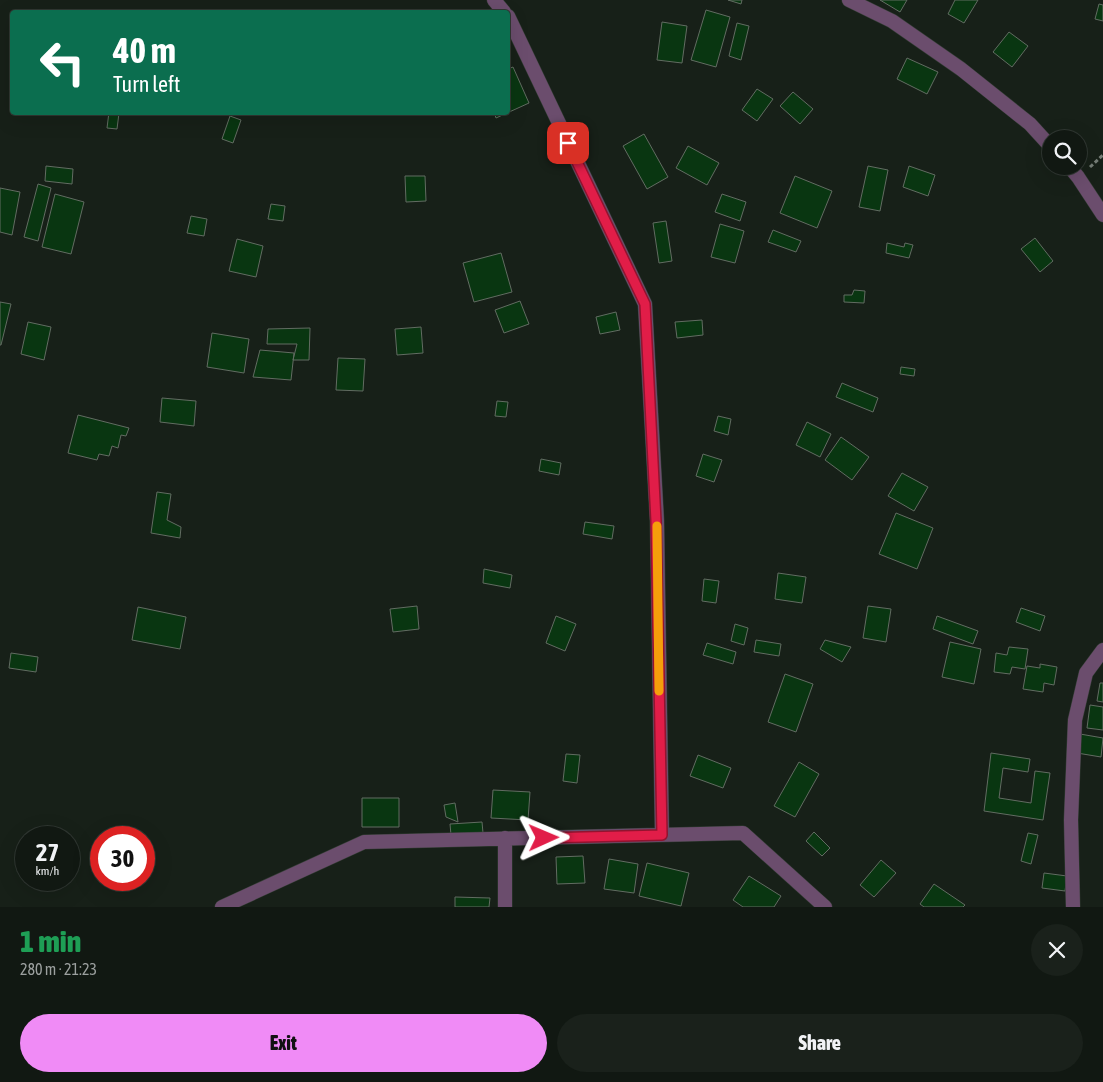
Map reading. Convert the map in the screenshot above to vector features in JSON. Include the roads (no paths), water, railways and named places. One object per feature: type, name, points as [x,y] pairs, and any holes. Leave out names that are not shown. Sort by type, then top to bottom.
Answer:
[{"type":"street","points":[[494,0],[502,10]]},
{"type":"street","points":[[849,0],[892,21],[961,69],[1030,124],[1042,137]]},
{"type":"street","points":[[510,20],[645,304],[656,521],[662,835]]},
{"type":"street","points":[[1077,175],[1103,215]]},
{"type":"street","points":[[1073,907],[1071,820],[1075,720],[1086,673],[1103,650]]},
{"type":"street","points":[[222,907],[364,842],[743,832],[825,907]]},
{"type":"street","points":[[505,907],[506,838]]}]
